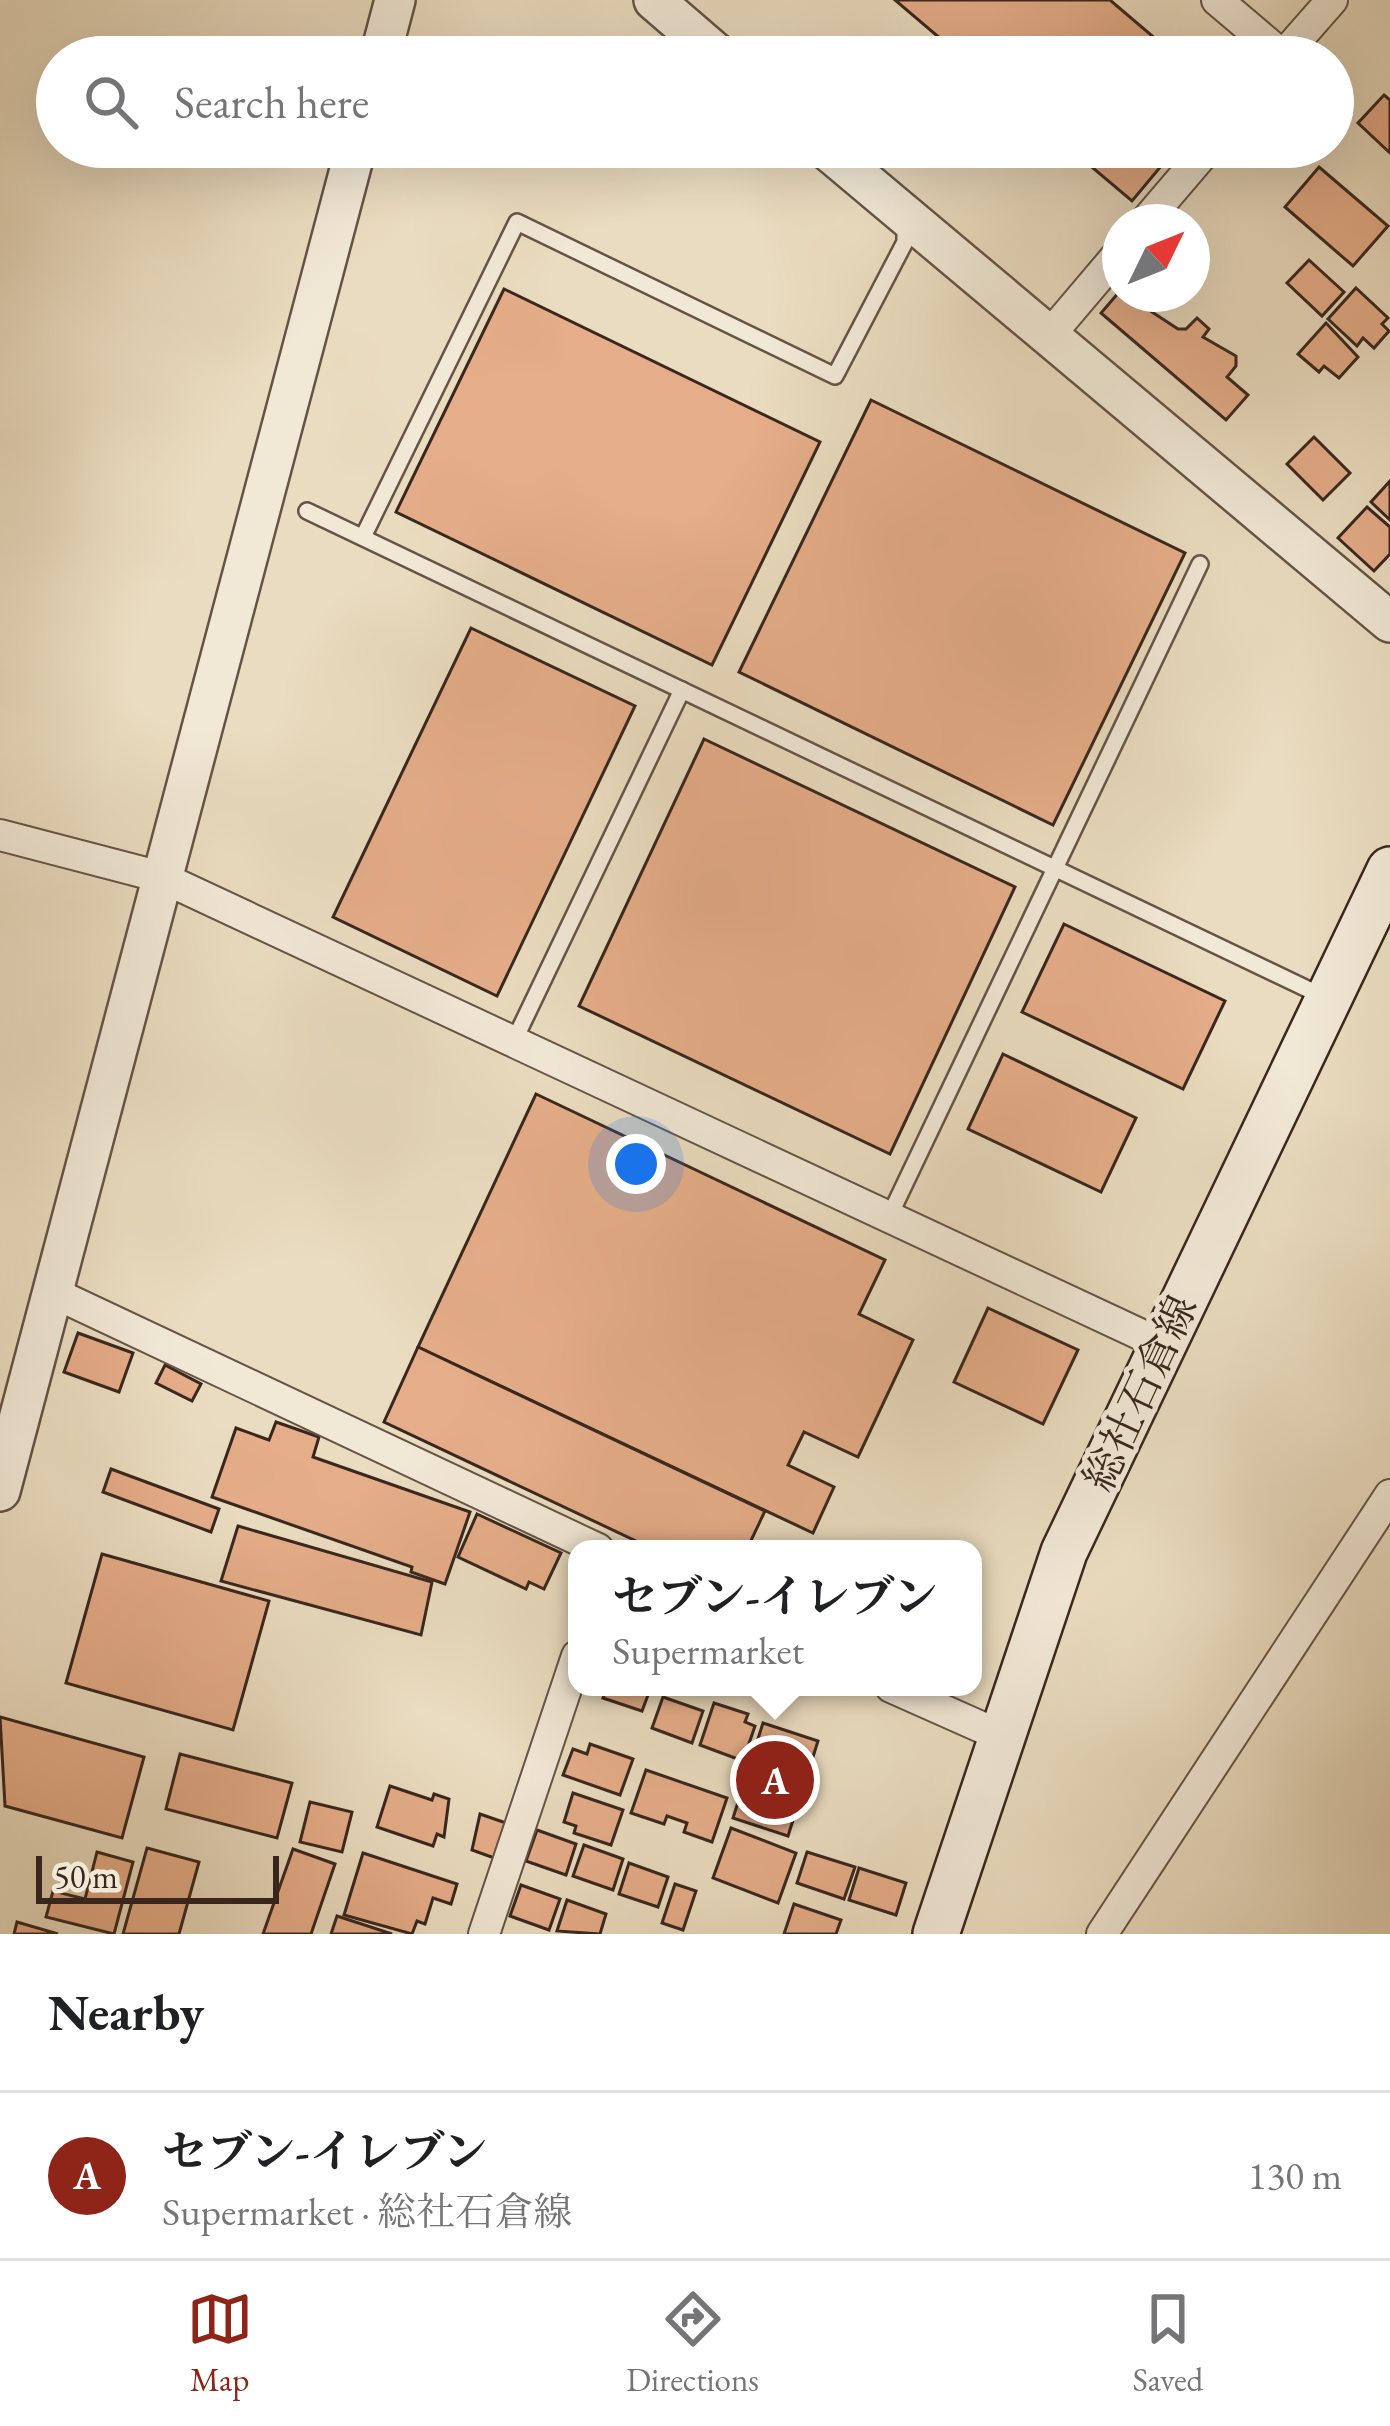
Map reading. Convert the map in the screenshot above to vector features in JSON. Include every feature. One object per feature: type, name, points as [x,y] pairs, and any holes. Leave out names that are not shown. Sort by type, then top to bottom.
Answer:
[{"type":"main road","name":"総社石倉線","points":[[936,1934],[1058,1566],[1390,871]]},
{"type":"street","points":[[386,36],[395,0]]},
{"type":"street","points":[[654,0],[696,36]]},
{"type":"street","points":[[1217,0],[1258,36]]},
{"type":"street","points":[[1300,36],[1332,0]]},
{"type":"street","points":[[0,1491],[350,168]]},
{"type":"street","points":[[848,168],[1390,622]]},
{"type":"street","points":[[1160,204],[1190,168]]},
{"type":"street","points":[[1048,338],[1102,274]]},
{"type":"street","points":[[0,835],[161,877],[1163,1345]]},
{"type":"street","points":[[54,1293],[579,1540]]},
{"type":"street","points":[[1102,1934],[1390,1495]]},
{"type":"street","points":[[484,1934],[568,1683]]},
{"type":"street","points":[[911,1696],[999,1735]]},
{"type":"lane","points":[[363,537],[517,222],[835,376],[905,242],[904,216]]},
{"type":"lane","points":[[307,511],[1327,999]]},
{"type":"lane","points":[[889,1216],[1200,564]]},
{"type":"lane","points":[[514,1041],[682,690]]},
{"type":"building","points":[[895,0],[1110,0],[1152,36],[937,36]]},
{"type":"building","points":[[1384,95],[1390,100],[1390,153],[1358,123]]},
{"type":"building","points":[[1093,168],[1160,168],[1132,201]]},
{"type":"building","points":[[1320,168],[1388,226],[1353,266],[1285,207]]},
{"type":"building","points":[[1309,260],[1344,292],[1322,316],[1287,283]]},
{"type":"building","points":[[1356,288],[1388,318],[1382,324],[1389,331],[1374,348],[1363,338],[1357,346],[1328,319]]},
{"type":"building","points":[[504,289],[820,442],[712,665],[396,512]]},
{"type":"building","points":[[1152,312],[1178,329],[1186,329],[1197,318],[1209,329],[1203,337],[1236,356],[1236,366],[1227,377],[1248,395],[1226,420],[1101,313]]},
{"type":"building","points":[[1326,323],[1358,357],[1339,378],[1324,366],[1319,372],[1298,354]]},
{"type":"building","points":[[871,400],[1185,553],[1053,825],[739,672]]},
{"type":"building","points":[[1314,437],[1350,473],[1323,500],[1287,464]]},
{"type":"building","points":[[1390,481],[1390,520],[1371,502]]},
{"type":"building","points":[[1367,507],[1390,527],[1390,554],[1374,571],[1338,538]]},
{"type":"building","points":[[471,628],[635,706],[497,996],[333,917]]},
{"type":"building","points":[[704,739],[1015,887],[890,1154],[579,1006]]},
{"type":"building","points":[[1064,924],[1225,1001],[1183,1089],[1022,1012]]},
{"type":"building","points":[[1003,1054],[1136,1118],[1101,1192],[968,1129]]},
{"type":"building","points":[[536,1094],[885,1260],[859,1314],[913,1340],[858,1457],[804,1432],[788,1465],[834,1487],[813,1533],[418,1347]]},
{"type":"building","points":[[988,1308],[1078,1350],[1043,1424],[954,1382]]},
{"type":"building","points":[[78,1333],[133,1353],[119,1392],[64,1372]]},
{"type":"building","points":[[418,1347],[765,1511],[751,1540],[634,1540],[384,1422]]},
{"type":"building","points":[[165,1365],[201,1384],[192,1401],[156,1383]]},
{"type":"building","points":[[276,1422],[319,1437],[313,1457],[470,1512],[445,1584],[411,1572],[412,1567],[212,1497],[236,1428],[269,1440]]},
{"type":"building","points":[[111,1469],[219,1509],[211,1532],[103,1492]]},
{"type":"building","points":[[477,1514],[561,1553],[544,1589],[529,1582],[526,1589],[458,1557]]},
{"type":"building","points":[[238,1526],[432,1582],[421,1635],[221,1581]]},
{"type":"building","points":[[102,1554],[269,1601],[233,1730],[66,1683]]},
{"type":"building","points":[[604,1696],[648,1696],[642,1711]]},
{"type":"building","points":[[663,1697],[703,1711],[692,1743],[652,1728]]},
{"type":"building","points":[[714,1703],[748,1714],[745,1722],[755,1726],[743,1761],[700,1745]]},
{"type":"building","points":[[0,1717],[144,1757],[122,1838],[5,1806]]},
{"type":"building","points":[[763,1723],[818,1741],[788,1836],[733,1818]]},
{"type":"building","points":[[590,1744],[633,1759],[620,1795],[563,1775],[573,1749],[587,1754]]},
{"type":"building","points":[[180,1754],[292,1783],[277,1838],[166,1809]]},
{"type":"building","points":[[646,1770],[727,1798],[712,1842],[684,1832],[687,1823],[667,1816],[664,1824],[631,1813]]},
{"type":"building","points":[[390,1786],[432,1800],[434,1794],[449,1799],[444,1837],[437,1834],[433,1846],[377,1827]]},
{"type":"building","points":[[573,1793],[623,1810],[611,1845],[574,1833],[576,1826],[564,1822]]},
{"type":"building","points":[[310,1802],[352,1812],[342,1852],[300,1842]]},
{"type":"building","points":[[480,1814],[509,1824],[497,1859],[472,1850]]},
{"type":"building","points":[[731,1828],[796,1853],[778,1903],[713,1878]]},
{"type":"building","points":[[537,1830],[576,1844],[566,1875],[526,1861]]},
{"type":"building","points":[[584,1845],[623,1859],[613,1890],[573,1876]]},
{"type":"building","points":[[147,1848],[199,1862],[179,1934],[123,1934]]},
{"type":"building","points":[[293,1849],[335,1864],[311,1934],[263,1934]]},
{"type":"building","points":[[97,1852],[133,1862],[114,1934],[46,1917],[53,1891],[85,1899]]},
{"type":"building","points":[[807,1852],[855,1867],[844,1899],[797,1883]]},
{"type":"building","points":[[363,1853],[457,1884],[451,1904],[433,1898],[425,1924],[417,1921],[412,1934],[344,1915]]},
{"type":"building","points":[[629,1863],[668,1877],[658,1907],[619,1894]]},
{"type":"building","points":[[859,1868],[906,1883],[896,1915],[849,1900]]},
{"type":"building","points":[[675,1884],[696,1891],[683,1930],[662,1923]]},
{"type":"building","points":[[521,1885],[560,1899],[549,1930],[510,1916]]},
{"type":"building","points":[[567,1900],[606,1914],[600,1934],[557,1931]]},
{"type":"building","points":[[794,1904],[841,1920],[836,1934],[784,1934]]},
{"type":"building","points":[[337,1916],[392,1934],[331,1934]]},
{"type":"building","points":[[17,1922],[58,1934],[14,1934]]},
{"type":"place","name":"セブン-イレブン","points":[[775,1780]]}]
